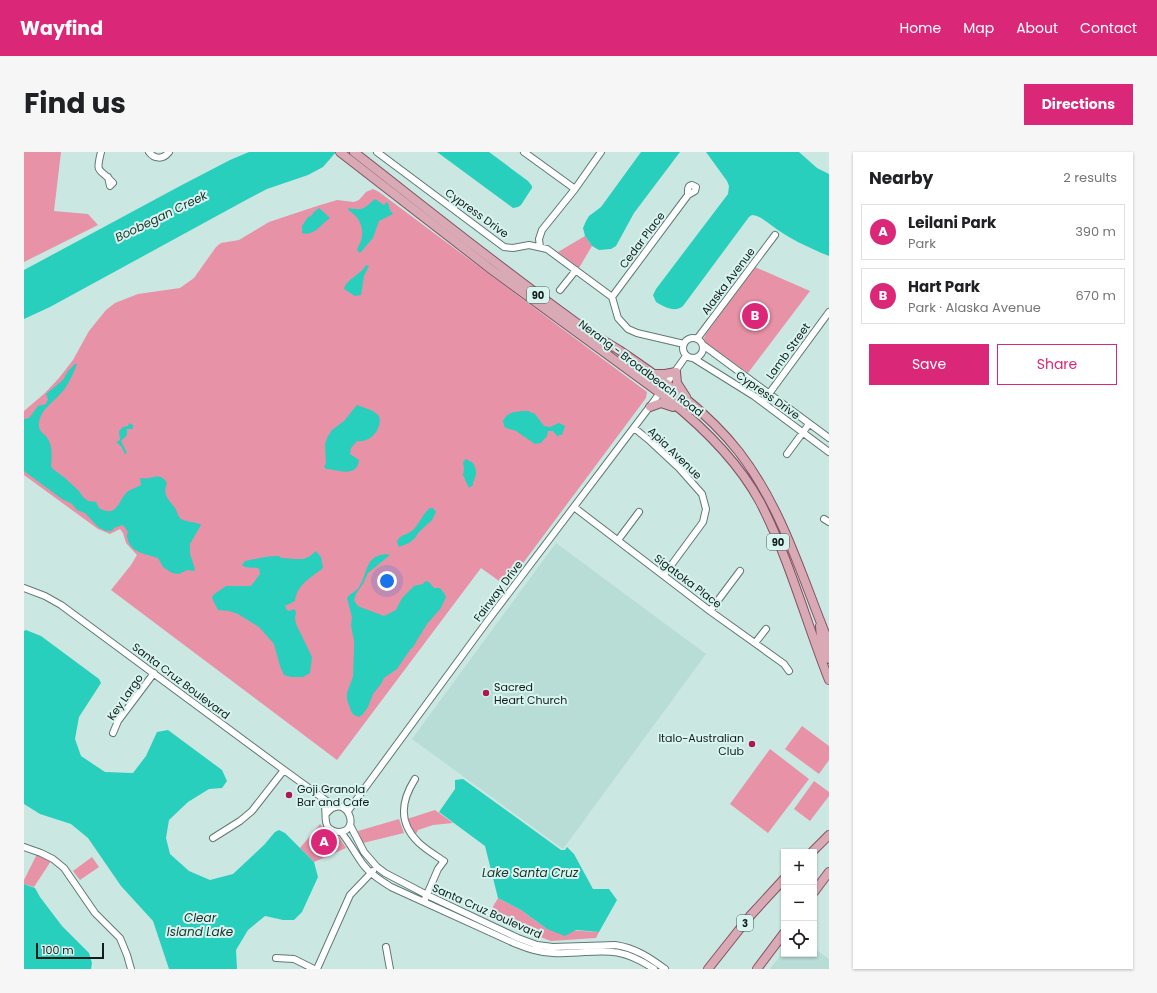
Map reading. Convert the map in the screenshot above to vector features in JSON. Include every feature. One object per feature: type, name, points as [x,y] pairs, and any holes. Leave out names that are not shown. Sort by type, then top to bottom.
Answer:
[{"type":"main road","name":"Nerang - Broadbeach Road","points":[[340,152],[492,270],[660,393],[705,430],[738,470],[759,502],[775,534],[829,680]]},
{"type":"main road","name":"Nerang - Broadbeach Road","points":[[354,152],[467,241],[555,307],[688,401],[711,422],[730,442],[760,483],[782,524],[829,643]]},
{"type":"main road","points":[[651,374],[676,372],[677,384],[688,401]]},
{"type":"main road","points":[[650,407],[665,403],[683,411]]},
{"type":"main road","points":[[820,621],[820,637],[829,659]]},
{"type":"main road","points":[[815,849],[829,835]]},
{"type":"main road","points":[[817,888],[829,872]]},
{"type":"main road","name":"3","points":[[709,968],[750,916],[781,882]]},
{"type":"main road","points":[[757,969],[781,937]]},
{"type":"street","points":[[101,152],[98,166],[99,170],[108,176]]},
{"type":"street","points":[[148,152],[152,157],[159,158],[166,156],[169,152]]},
{"type":"street","name":"Cypress Drive","points":[[377,152],[504,247],[512,248],[528,246],[547,249],[612,297]]},
{"type":"street","points":[[524,152],[575,189]]},
{"type":"street","points":[[540,247],[539,239],[542,230],[575,189],[601,152]]},
{"type":"street","name":"Cedar Place","points":[[612,297],[688,195]]},
{"type":"street","name":"Alaska Avenue","points":[[697,339],[775,235]]},
{"type":"street","points":[[560,290],[576,270]]},
{"type":"street","points":[[612,297],[618,318],[628,329],[637,333],[684,344]]},
{"type":"street","name":"Lamb Street","points":[[763,402],[829,312]]},
{"type":"street","points":[[666,385],[690,357],[701,354],[703,349],[702,345],[697,339],[689,339],[684,344],[683,350],[690,357]]},
{"type":"street","name":"Cypress Drive","points":[[702,345],[829,438]]},
{"type":"street","name":"Cypress Drive","points":[[690,357],[763,402],[829,452]]},
{"type":"street","name":"Fairway Drive","points":[[348,811],[486,623],[666,385]]},
{"type":"street","points":[[787,454],[809,424]]},
{"type":"street","name":"Apia Avenue","points":[[634,428],[650,440],[679,468],[702,494],[706,509],[703,522],[664,575]]},
{"type":"street","name":"Sigatoka Place","points":[[574,507],[784,664],[789,671]]},
{"type":"street","points":[[618,540],[639,512]]},
{"type":"street","points":[[710,610],[740,571]]},
{"type":"street","name":"Santa Cruz Boulevard","points":[[24,588],[61,605],[335,807]]},
{"type":"street","points":[[755,643],[766,629]]},
{"type":"street","name":"Key Largo","points":[[114,733],[118,721],[154,673]]},
{"type":"street","points":[[212,838],[240,821],[252,811],[284,770]]},
{"type":"street","points":[[415,779],[407,792],[404,804],[404,818],[409,832],[419,843],[444,860],[425,898]]},
{"type":"street","points":[[322,798],[326,806],[326,814],[326,822],[329,828],[335,832],[341,832],[350,825],[351,818],[348,811],[342,808],[335,807],[326,814]]},
{"type":"street","name":"Santa Cruz Boulevard","points":[[350,825],[364,852],[377,867],[395,880],[425,898],[514,943],[534,950],[552,953],[607,950],[628,955],[654,969]]},
{"type":"street","name":"Santa Cruz Boulevard","points":[[341,832],[362,863],[371,873],[391,887],[425,898],[518,938],[538,945],[553,947],[615,945],[631,948],[658,963],[664,969]]},
{"type":"street","points":[[24,847],[53,859],[64,868],[96,913],[120,938],[131,969]]},
{"type":"street","points":[[276,958],[294,959],[316,969],[350,896],[377,867]]},
{"type":"street","points":[[386,947],[390,969]]},
{"type":"street","points":[[628,955],[631,948]]},
{"type":"shaded area","points":[[24,152],[61,152],[54,211],[88,214],[98,225],[24,262]]},
{"type":"shaded area","points":[[373,189],[647,392],[646,398],[506,586],[481,568],[337,760],[111,590],[137,555],[126,543],[120,529],[110,534],[98,529],[24,475],[24,411],[45,393],[59,378],[73,360],[89,331],[106,310],[115,303],[138,294],[180,288],[194,278],[216,247],[221,243],[239,240],[269,222],[317,206],[337,200],[354,202],[359,200],[366,192]]},
{"type":"shaded area","points":[[585,236],[592,246],[579,268],[558,252]]},
{"type":"shaded area","points":[[755,267],[810,291],[748,373],[706,343],[704,338]]},
{"type":"shaded area","points":[[556,543],[706,654],[563,849],[412,739]]},
{"type":"shaded area","points":[[802,726],[829,746],[829,760],[819,774],[785,749]]},
{"type":"shaded area","points":[[770,749],[809,779],[768,833],[730,804]]},
{"type":"shaded area","points":[[814,781],[829,792],[829,796],[810,821],[794,809]]},
{"type":"shaded area","points":[[435,810],[453,823],[433,825],[418,830],[415,836],[407,819]]},
{"type":"shaded area","points":[[399,819],[404,833],[363,843],[358,831]]},
{"type":"shaded area","points":[[320,824],[328,833],[339,837],[346,848],[314,862],[300,848]]},
{"type":"shaded area","points":[[37,854],[51,861],[34,887],[24,884],[24,880]]},
{"type":"shaded area","points":[[92,857],[99,867],[80,880],[73,871]]},
{"type":"shaded area","points":[[498,898],[521,910],[547,929],[599,932],[596,938],[551,941],[487,917]]},
{"type":"shaded area","points":[[817,950],[829,959],[829,969],[770,969],[781,955],[781,957],[817,957]]},
{"type":"water","name":"Boobegan Creek","points":[[249,152],[336,152],[323,167],[308,175],[267,189],[50,307],[24,319],[24,270],[180,186],[230,160]]},
{"type":"water","points":[[437,152],[489,152],[528,181],[532,188],[521,205],[513,208]]},
{"type":"water","points":[[641,152],[680,152],[634,213],[616,246],[611,249],[599,250],[592,246],[585,236],[583,228],[586,221],[589,216],[601,207]]},
{"type":"water","points":[[706,152],[799,152],[817,168],[829,174],[829,256],[784,234],[760,217],[752,215],[683,306],[673,309],[656,302],[653,295],[656,289],[728,194],[729,186],[727,181]]},
{"type":"water","points":[[375,199],[384,205],[387,202],[393,214],[379,221],[373,238],[360,253],[357,250],[361,241],[362,227],[358,219],[348,210],[349,208],[364,208]]},
{"type":"water","points":[[319,208],[330,218],[318,229],[306,234],[302,233],[302,226],[308,217]]},
{"type":"water","points":[[366,265],[369,266],[364,276],[361,295],[355,296],[344,289],[348,282]]},
{"type":"water","points":[[75,364],[77,364],[67,386],[47,407],[39,421],[41,432],[48,439],[51,447],[51,466],[79,491],[83,497],[88,501],[96,502],[99,508],[105,511],[110,511],[116,508],[126,493],[141,485],[140,478],[161,477],[167,483],[165,491],[167,497],[176,509],[180,518],[201,525],[190,544],[190,554],[195,569],[194,571],[187,570],[179,574],[172,573],[163,567],[158,558],[142,553],[133,548],[128,540],[128,532],[123,525],[114,528],[112,531],[106,531],[98,527],[85,513],[77,510],[72,504],[62,499],[24,471],[24,419],[29,418],[38,406],[46,404],[48,399],[46,394],[63,380],[68,371]]},
{"type":"water","points":[[357,405],[373,411],[379,416],[379,426],[371,437],[366,440],[357,441],[351,448],[350,454],[359,460],[354,469],[346,472],[326,469],[324,466],[326,464],[325,444],[328,436],[332,430],[344,421]]},
{"type":"water","points":[[528,411],[535,414],[544,426],[550,427],[559,423],[565,426],[562,435],[559,435],[558,437],[553,431],[548,431],[547,436],[541,443],[535,444],[516,431],[504,426],[503,421],[510,413]]},
{"type":"water","points":[[129,423],[133,425],[133,429],[127,429],[127,435],[121,441],[127,453],[125,454],[121,446],[116,442],[120,440],[119,431],[123,427],[128,426]]},
{"type":"water","points":[[466,459],[473,463],[476,470],[473,485],[469,488],[463,475],[463,462]]},
{"type":"water","points":[[430,508],[433,508],[436,512],[432,520],[409,543],[399,547],[397,542],[399,538],[412,531]]},
{"type":"water","points":[[316,551],[321,557],[323,568],[302,585],[296,595],[295,601],[285,606],[289,611],[294,609],[296,612],[296,624],[312,657],[310,673],[303,677],[291,677],[284,675],[274,644],[259,627],[238,614],[218,610],[212,598],[213,595],[226,586],[251,586],[260,574],[259,569],[242,565],[245,561],[274,556],[279,556],[281,558],[303,559],[309,557]]},
{"type":"water","points":[[385,554],[390,555],[368,573],[357,592],[354,600],[357,605],[384,616],[396,610],[402,598],[414,586],[423,584],[425,581],[429,582],[434,588],[440,588],[446,597],[441,608],[427,624],[397,669],[384,678],[373,694],[368,707],[359,717],[352,713],[347,700],[347,693],[353,677],[354,640],[351,626],[352,617],[347,598],[359,587],[370,562],[378,556]]},
{"type":"water","name":"Clear Island Lake","points":[[26,630],[41,636],[99,679],[101,683],[79,717],[75,739],[81,756],[105,772],[133,773],[146,756],[157,732],[168,730],[222,770],[227,781],[222,788],[209,789],[188,802],[169,820],[166,838],[170,854],[189,871],[210,880],[233,874],[264,845],[275,832],[279,830],[285,833],[314,862],[318,877],[302,912],[294,920],[283,920],[265,916],[248,930],[236,950],[237,969],[169,969],[153,921],[121,886],[88,838],[71,824],[40,814],[24,804],[24,631]]},
{"type":"water","name":"Lake Santa Cruz","points":[[463,779],[561,850],[565,850],[567,847],[574,854],[593,889],[609,889],[617,900],[599,932],[576,930],[565,936],[547,929],[521,910],[498,898],[485,846],[439,812],[455,789],[455,780]]},
{"type":"water","points":[[24,884],[35,888],[62,926],[89,953],[92,963],[91,969],[24,969]]},
{"type":"place","name":"Hart Park","points":[[755,316]]},
{"type":"place","name":"Sacred Heart Church","points":[[486,693]]},
{"type":"place","name":"Italo-Australian Club","points":[[752,744]]},
{"type":"place","name":"Goji Granola Bar and Cafe","points":[[289,795]]},
{"type":"place","name":"Leilani Park","points":[[324,842]]}]
